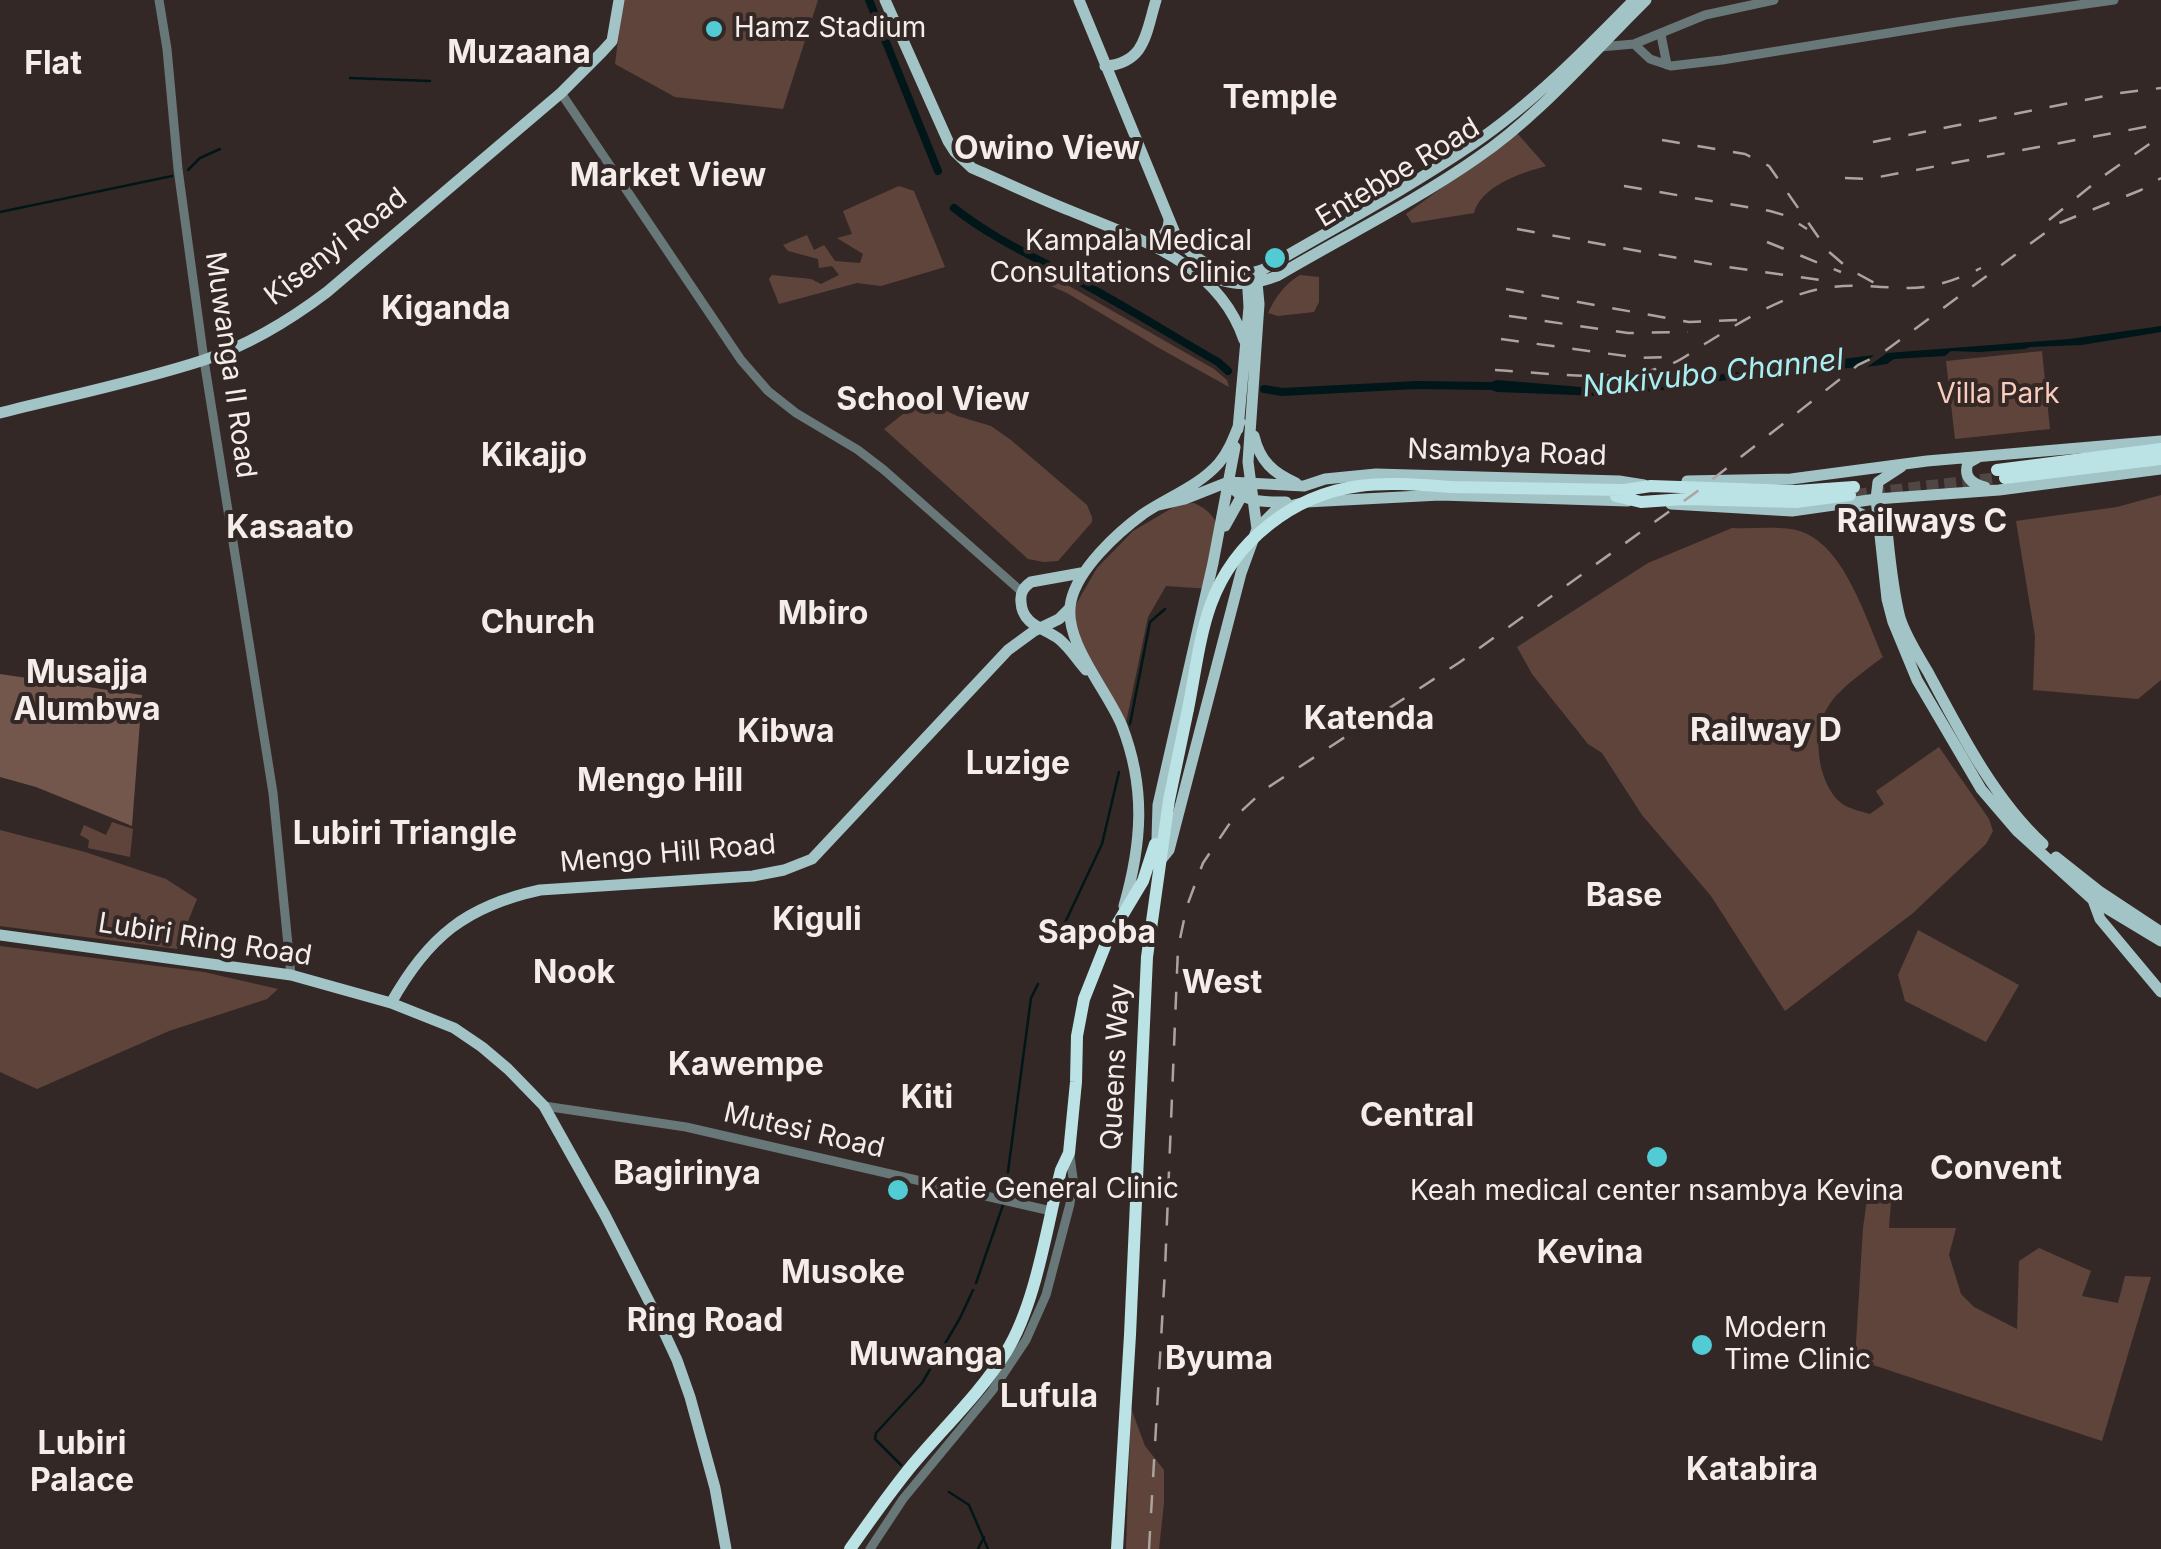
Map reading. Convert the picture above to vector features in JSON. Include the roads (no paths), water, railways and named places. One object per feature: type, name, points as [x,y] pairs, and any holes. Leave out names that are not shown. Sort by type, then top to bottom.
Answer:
[{"type":"highway","points":[[1998,479],[2161,449]]},
{"type":"highway","points":[[1998,479],[2161,459]]},
{"type":"highway","points":[[1159,862],[1210,606],[1231,565],[1262,530],[1299,505],[1341,489],[1379,484],[1854,491],[1796,502],[1641,502],[1624,496],[1529,489]]},
{"type":"highway","points":[[850,1549],[923,1464],[1007,1351],[1035,1278],[1067,1170],[1076,1082],[1076,1036],[1084,1000],[1108,941],[1144,881],[1169,800]]},
{"type":"highway","name":"Queens Way","points":[[1116,1549],[1130,1335],[1146,957],[1159,862]]},
{"type":"highway","points":[[1046,1237],[1060,1244]]},
{"type":"main road","name":"Kisenyi Road","points":[[0,412],[204,360],[258,336],[307,307],[561,93],[610,43],[619,0]]},
{"type":"main road","points":[[885,0],[955,152],[972,168],[1149,244],[1192,269],[1225,300],[1246,344]]},
{"type":"main road","points":[[1079,0],[1177,238],[1192,256],[1215,269],[1252,279]]},
{"type":"main road","points":[[1105,66],[1129,60],[1143,46],[1156,0]]},
{"type":"main road","name":"Entebbe Road","points":[[1252,279],[1284,272],[1468,164],[1509,132],[1595,46],[1634,0]]},
{"type":"main road","name":"Entebbe Road","points":[[1252,279],[1460,152],[1621,26],[1646,0]]},
{"type":"main road","points":[[1460,152],[1468,164]]},
{"type":"main road","points":[[1388,195],[1398,207]]},
{"type":"main road","points":[[1149,244],[1166,234],[1168,218]]},
{"type":"main road","points":[[1192,269],[1221,280],[1252,279]]},
{"type":"main road","points":[[1259,304],[1284,272]]},
{"type":"main road","points":[[1157,838],[1158,805],[1245,420],[1259,304],[1252,279]]},
{"type":"main road","points":[[1252,279],[1245,420],[1260,456],[1276,473],[1304,486]]},
{"type":"main road","points":[[1121,919],[1138,845],[1139,796],[1120,722],[1075,638],[1069,609],[1082,573],[1142,515],[1216,466],[1245,420]]},
{"type":"main road","name":"Queens Way","points":[[1159,862],[1170,850],[1241,573],[1257,530],[1247,498],[1252,484],[1245,420]]},
{"type":"main road","name":"Nsambya Road","points":[[1159,504],[1186,499],[1228,482],[1304,486],[1324,479],[1376,474],[1651,486],[1791,478],[1987,455],[2161,441]]},
{"type":"main road","points":[[1987,455],[1968,463],[1968,478],[1982,487],[1998,479]]},
{"type":"main road","points":[[1878,482],[1909,463]]},
{"type":"main road","name":"Nsambya Road","points":[[1257,530],[1278,509],[1304,502],[1440,496],[1792,511],[1921,496],[1998,479],[2161,469]]},
{"type":"main road","points":[[1858,470],[1878,482],[1890,610],[1917,680],[1981,789],[2018,832],[2093,900],[2143,927],[2161,932]]},
{"type":"main road","points":[[1228,482],[1234,492],[1247,498],[1304,502]]},
{"type":"main road","points":[[1883,528],[1898,507],[1921,496]]},
{"type":"main road","points":[[1215,548],[1247,498]]},
{"type":"main road","points":[[1842,505],[1883,528],[1904,628],[1990,779],[2032,834],[2161,941]]},
{"type":"main road","points":[[1019,641],[1022,592],[1026,585],[1082,573]]},
{"type":"main road","points":[[1021,606],[1026,618],[1064,642],[1100,684]]},
{"type":"main road","name":"Mengo Hill Road","points":[[391,1002],[416,961],[448,930],[474,912],[511,896],[540,890],[753,876],[812,860],[1019,641],[1069,609]]},
{"type":"main road","points":[[2093,900],[2100,919],[2161,992]]},
{"type":"main road","points":[[2138,963],[2143,927]]},
{"type":"main road","name":"Lubiri Ring Road","points":[[0,935],[291,974],[391,1002],[454,1028],[482,1047],[544,1106],[677,1360],[715,1488],[726,1549]]},
{"type":"street","name":"Muwanga II Road","points":[[159,0],[204,360],[261,711],[291,974]]},
{"type":"street","points":[[1595,46],[1640,42],[1718,11],[1774,0]]},
{"type":"street","points":[[1621,26],[1627,36],[1640,42],[1650,60],[1667,65],[2114,0]]},
{"type":"street","points":[[1661,35],[1667,65]]},
{"type":"street","points":[[561,93],[733,349],[768,391],[884,470],[1022,592]]},
{"type":"street","name":"Mutesi Road","points":[[544,1106],[686,1127],[1052,1211]]},
{"type":"street","points":[[870,1549],[923,1464],[992,1391],[1026,1340],[1046,1295],[1070,1204],[1067,1170]]},
{"type":"waterway","name":"Nakivubo Channel","points":[[869,0],[938,171]]},
{"type":"waterway","points":[[350,78],[430,81]]},
{"type":"waterway","points":[[188,170],[200,158],[220,149]]},
{"type":"waterway","points":[[0,212],[172,176]]},
{"type":"waterway","name":"Nakivubo Channel","points":[[954,208],[1000,239],[1116,302],[1228,371]]},
{"type":"waterway","name":"Nakivubo Channel","points":[[1264,389],[1282,392],[1417,385],[1489,386]]},
{"type":"waterway","points":[[1130,724],[1150,622],[1165,609]]},
{"type":"waterway","points":[[1055,944],[1102,844],[1119,772]]},
{"type":"waterway","points":[[1005,1194],[1031,998],[1038,984]]},
{"type":"waterway","points":[[976,1283],[1003,1205]]},
{"type":"waterway","points":[[901,1465],[875,1439],[876,1433],[922,1383],[973,1290]]},
{"type":"waterway","points":[[949,1492],[969,1505],[988,1549]]},
{"type":"waterway","points":[[978,1549],[984,1537]]},
{"type":"tunnel","points":[[1855,495],[1998,478]]},
{"type":"railway","points":[[1873,142],[2161,88]]},
{"type":"railway","points":[[1845,178],[1868,179],[2161,124]]},
{"type":"railway","points":[[2049,220],[2161,136]]},
{"type":"railway","points":[[1662,140],[1745,154],[1769,166],[1828,251],[1849,269],[1878,285]]},
{"type":"railway","points":[[1149,1549],[1178,948],[1187,906],[1203,863],[1232,820],[1264,790],[1460,662],[1695,493],[1858,365],[1881,354],[2057,224],[2161,178]]},
{"type":"railway","points":[[1624,186],[1770,211],[1807,229]]},
{"type":"railway","points":[[1517,229],[1834,282]]},
{"type":"railway","points":[[1767,242],[1841,272]]},
{"type":"railway","points":[[1495,370],[1583,376],[1648,371],[1674,363],[1765,309],[1810,291],[1846,286],[1928,286],[1981,268]]},
{"type":"railway","points":[[1506,289],[1689,322],[1739,320]]},
{"type":"railway","points":[[1509,316],[1628,333],[1688,332]]},
{"type":"railway","points":[[1501,339],[1640,358],[1665,357]]},
{"type":"place","name":"Hamz Stadium","points":[[714,29]]},
{"type":"place","name":"Kampala Medical Consultations Clinic","points":[[1275,258]]},
{"type":"place","name":"Keah medical center nsambya Kevina","points":[[1657,1157]]},
{"type":"place","name":"Katie General Clinic","points":[[898,1190]]},
{"type":"place","name":"Modern Time Clinic","points":[[1702,1345]]},
{"type":"district","name":"Muzaana","points":[[519,53]]},
{"type":"district","name":"Flat","points":[[53,64]]},
{"type":"district","name":"Temple","points":[[1280,98]]},
{"type":"district","name":"Owino View","points":[[1047,149]]},
{"type":"district","name":"Market View","points":[[668,176]]},
{"type":"district","name":"Kiganda","points":[[446,309]]},
{"type":"district","name":"School View","points":[[933,400]]},
{"type":"district","name":"Kikajjo","points":[[534,456]]},
{"type":"district","name":"Railways C","points":[[1922,522]]},
{"type":"district","name":"Kasaato","points":[[290,528]]},
{"type":"district","name":"Mbiro","points":[[823,614]]},
{"type":"district","name":"Church","points":[[538,623]]},
{"type":"district","name":"Musajja Alumbwa","points":[[87,692]]},
{"type":"district","name":"Katenda","points":[[1369,719]]},
{"type":"district","name":"Railway D","points":[[1766,731]]},
{"type":"district","name":"Kibwa","points":[[786,732]]},
{"type":"district","name":"Luzige","points":[[1018,764]]},
{"type":"district","name":"Mengo Hill","points":[[660,781]]},
{"type":"district","name":"Lubiri Triangle","points":[[405,834]]},
{"type":"district","name":"Base","points":[[1624,896]]},
{"type":"district","name":"Kiguli","points":[[817,920]]},
{"type":"district","name":"Sapoba","points":[[1097,933]]},
{"type":"district","name":"Nook","points":[[574,973]]},
{"type":"district","name":"West","points":[[1222,983]]},
{"type":"district","name":"Kawempe","points":[[746,1065]]},
{"type":"district","name":"Kiti","points":[[927,1098]]},
{"type":"district","name":"Central","points":[[1417,1116]]},
{"type":"district","name":"Convent","points":[[1996,1169]]},
{"type":"district","name":"Bagirinya","points":[[687,1174]]},
{"type":"district","name":"Kevina","points":[[1590,1253]]},
{"type":"district","name":"Musoke","points":[[843,1273]]},
{"type":"district","name":"Ring Road","points":[[705,1321]]},
{"type":"district","name":"Muwanga","points":[[926,1355]]},
{"type":"district","name":"Byuma","points":[[1219,1359]]},
{"type":"district","name":"Lufula","points":[[1049,1397]]},
{"type":"district","name":"Lubiri Palace","points":[[82,1462]]},
{"type":"district","name":"Katabira","points":[[1752,1470]]},
{"type":"park label","name":"Villa Park","points":[[1998,395]]}]
